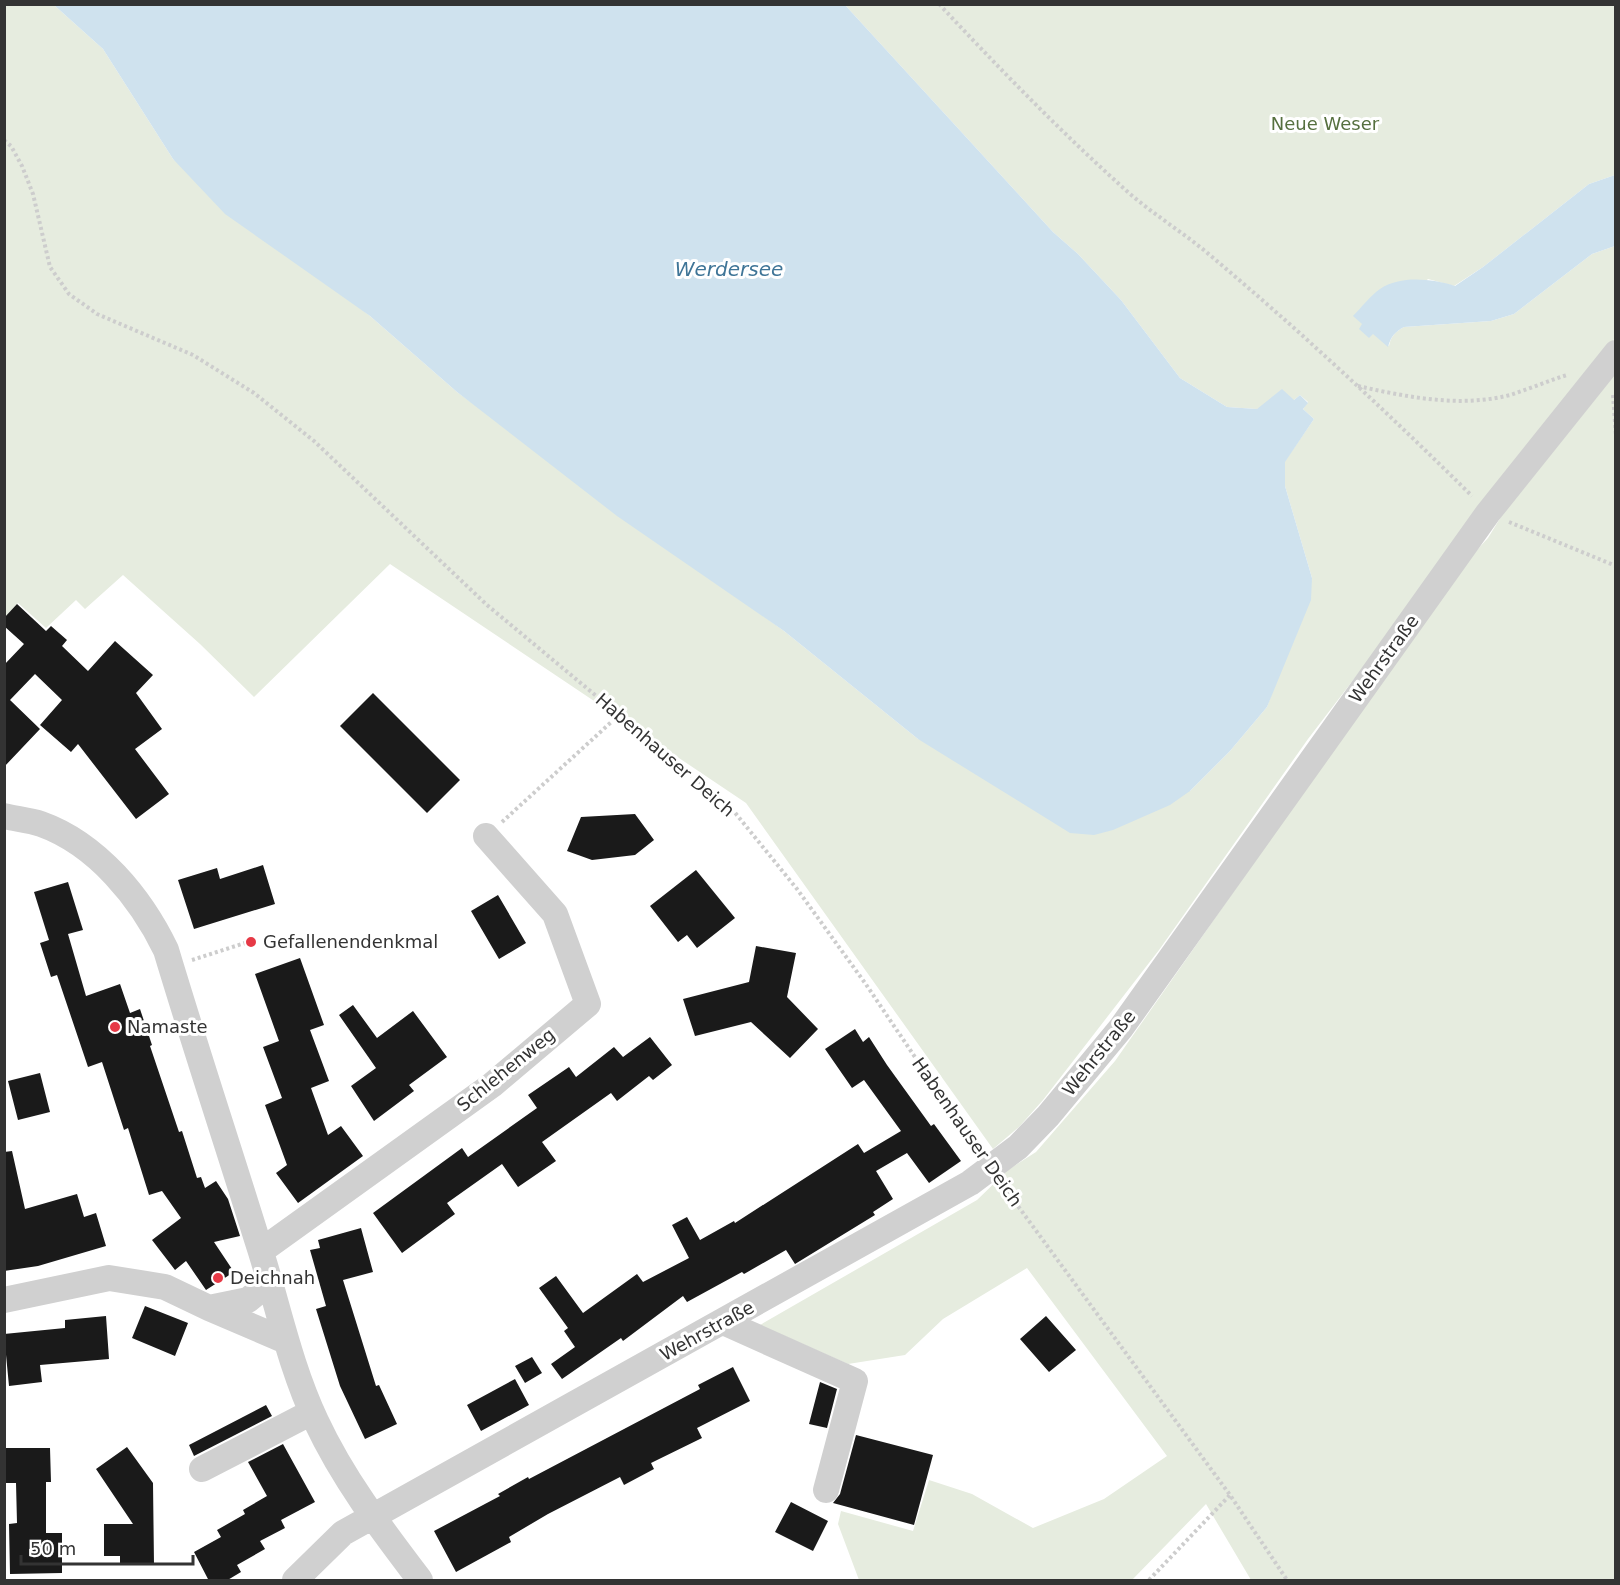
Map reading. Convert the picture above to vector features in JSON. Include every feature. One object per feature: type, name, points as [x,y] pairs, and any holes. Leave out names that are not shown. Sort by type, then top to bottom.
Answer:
[{"type":"street","name":"Wehrstraße","points":[[296,1581],[343,1533],[970,1183],[1018,1147],[1048,1116],[1121,1028],[1488,513],[1613,356]]},
{"type":"street","points":[[4,816],[41,824],[87,851],[110,870],[141,905],[153,924],[171,967],[261,1251],[286,1341],[312,1412],[342,1470],[373,1518],[420,1581]]},
{"type":"street","name":"Schlehenweg","points":[[261,1251],[492,1085],[588,1004],[555,914],[486,836]]},
{"type":"street","points":[[4,1300],[110,1278],[165,1287],[286,1341]]},
{"type":"street","points":[[209,1308],[248,1300],[270,1282]]},
{"type":"street","points":[[723,1322],[855,1380],[826,1490]]},
{"type":"street","points":[[202,1469],[312,1412]]},
{"type":"path","points":[[939,4],[1007,76],[1120,186],[1204,250],[1357,386],[1488,513],[1616,566]]},
{"type":"path","name":"Habenhauser Deich","points":[[4,140],[22,166],[33,194],[50,267],[69,294],[97,314],[193,355],[254,393],[314,441],[487,605],[732,809],[790,880],[866,983],[990,1168],[1230,1495],[1287,1581]]},
{"type":"path","points":[[1357,386],[1413,398],[1475,401],[1509,395],[1613,356]]},
{"type":"path","points":[[486,836],[619,715]]},
{"type":"path","points":[[171,967],[245,943]]},
{"type":"path","points":[[1149,1581],[1230,1495]]},
{"type":"green space","name":"Neue Weser","points":[[5,5],[54,5],[103,49],[173,159],[370,316],[457,392],[784,631],[918,739],[1190,791],[1230,751],[1267,707],[1312,578],[1285,486],[1285,461],[1314,419],[1303,409],[1308,402],[1300,395],[1294,400],[1257,409],[1227,407],[1180,378],[1121,300],[1078,254],[1053,232],[845,5],[1615,5],[1615,175],[1589,184],[1483,267],[1454,286],[1428,279],[1373,333],[1389,346],[1394,335],[1404,327],[1491,321],[1514,314],[1592,254],[1615,246],[1615,338],[1308,739],[1159,950],[1043,1100],[1019,1127],[993,1149],[746,803],[390,564],[254,697],[200,644],[123,575],[85,609],[76,600],[46,628],[18,603],[5,617]]},
{"type":"green space","points":[[1615,372],[1615,1580],[1251,1580],[1206,1504],[1132,1580],[859,1580],[838,1524],[841,1511],[913,1531],[929,1480],[972,1494],[1033,1528],[1104,1499],[1167,1456],[1027,1268],[943,1319],[905,1355],[848,1364],[760,1325],[977,1200],[1008,1170],[1036,1152],[1115,1061],[1311,781],[1476,551],[1488,538],[1507,507]]},
{"type":"water","name":"Werdersee","points":[[54,5],[845,5],[1053,232],[1078,254],[1121,300],[1180,378],[1227,407],[1257,409],[1282,389],[1294,400],[1300,395],[1308,403],[1303,409],[1314,419],[1285,462],[1285,486],[1312,578],[1311,600],[1267,707],[1230,751],[1190,791],[1170,805],[1113,830],[1094,835],[1070,833],[918,739],[784,631],[617,516],[457,392],[370,316],[225,214],[173,159],[103,49]]},
{"type":"water","points":[[1615,175],[1615,246],[1592,254],[1514,314],[1491,321],[1404,327],[1390,340],[1388,347],[1373,334],[1369,338],[1359,329],[1362,324],[1353,316],[1380,289],[1407,280],[1455,286],[1483,267],[1589,184]]},
{"type":"building","points":[[17,604],[46,631],[51,626],[67,640],[62,646],[88,671],[115,641],[153,675],[136,693],[162,729],[135,749],[169,794],[136,819],[78,744],[71,752],[40,725],[62,700],[35,674],[10,700],[40,729],[4,767],[4,665],[24,644],[4,626],[4,618]]},
{"type":"building","points":[[373,693],[460,780],[427,813],[340,726]]},
{"type":"building","points":[[635,814],[654,840],[635,855],[592,860],[567,851],[581,817]]},
{"type":"building","points":[[263,865],[275,904],[194,929],[178,880],[217,868],[220,879]]},
{"type":"building","points":[[696,870],[735,918],[697,948],[687,935],[678,942],[650,906]]},
{"type":"building","points":[[68,882],[83,930],[68,934],[86,996],[120,984],[130,1013],[140,1009],[179,1132],[182,1131],[197,1178],[201,1177],[205,1188],[216,1181],[228,1199],[240,1236],[214,1242],[234,1272],[206,1290],[186,1261],[175,1270],[152,1240],[181,1218],[162,1191],[149,1195],[128,1128],[124,1130],[102,1062],[88,1067],[57,975],[51,977],[40,943],[49,940],[34,892]]},
{"type":"building","points":[[498,895],[526,943],[499,959],[471,911]]},
{"type":"building","points":[[756,946],[796,953],[787,997],[818,1029],[790,1058],[751,1022],[695,1036],[683,999],[749,982]]},
{"type":"building","points":[[300,958],[324,1025],[310,1030],[329,1081],[311,1088],[328,1135],[341,1126],[363,1156],[298,1203],[276,1173],[287,1165],[265,1105],[282,1098],[263,1047],[279,1041],[255,974]]},
{"type":"building","points":[[353,1005],[377,1038],[413,1011],[447,1057],[409,1085],[414,1091],[374,1121],[351,1086],[376,1068],[339,1015]]},
{"type":"building","points":[[855,1029],[863,1042],[869,1037],[931,1126],[934,1124],[961,1161],[929,1183],[907,1153],[876,1171],[893,1199],[873,1212],[875,1215],[795,1264],[786,1250],[687,1302],[683,1296],[623,1341],[621,1338],[562,1379],[551,1364],[575,1347],[564,1331],[568,1328],[539,1288],[556,1276],[583,1313],[637,1274],[643,1282],[689,1258],[672,1225],[687,1217],[700,1240],[734,1221],[735,1223],[858,1144],[864,1153],[901,1131],[864,1080],[852,1088],[825,1049]]},
{"type":"building","points":[[650,1037],[672,1065],[653,1080],[649,1076],[617,1101],[611,1093],[542,1142],[556,1161],[518,1187],[502,1164],[447,1203],[455,1214],[402,1253],[373,1213],[462,1148],[468,1157],[537,1108],[528,1095],[569,1067],[576,1077],[614,1047],[623,1057]]},
{"type":"building","points":[[40,1073],[50,1112],[18,1120],[8,1081]]},
{"type":"building","points":[[12,1151],[25,1209],[77,1194],[84,1217],[96,1213],[106,1246],[38,1266],[4,1271],[4,1152]]},
{"type":"building","points":[[361,1228],[373,1272],[343,1280],[376,1386],[379,1385],[397,1424],[365,1439],[340,1386],[316,1309],[326,1306],[310,1250],[320,1248],[318,1240]]},
{"type":"building","points":[[145,1306],[188,1323],[175,1356],[132,1338]]},
{"type":"building","points":[[106,1316],[109,1359],[40,1365],[42,1382],[9,1386],[4,1334],[65,1328],[65,1320]]},
{"type":"building","points":[[1046,1316],[1076,1350],[1049,1372],[1020,1339]]},
{"type":"building","points":[[532,1357],[542,1373],[525,1383],[515,1366]]},
{"type":"building","points":[[733,1367],[750,1401],[697,1428],[702,1438],[651,1463],[654,1469],[624,1485],[620,1477],[548,1514],[509,1537],[511,1542],[456,1572],[434,1531],[500,1496],[498,1494],[528,1477],[529,1479],[700,1389],[698,1385]]},
{"type":"building","points":[[515,1379],[529,1405],[481,1431],[467,1405]]},
{"type":"building","points":[[820,1382],[837,1389],[827,1428],[809,1424]]},
{"type":"building","points":[[266,1405],[272,1416],[194,1456],[189,1445]]},
{"type":"building","points":[[856,1435],[933,1455],[914,1525],[833,1503],[840,1494]]},
{"type":"building","points":[[283,1444],[315,1502],[281,1520],[285,1528],[260,1541],[265,1549],[237,1565],[241,1572],[226,1581],[209,1581],[194,1552],[221,1537],[217,1530],[245,1514],[243,1510],[267,1496],[248,1462]]},
{"type":"building","points":[[127,1447],[153,1483],[154,1565],[120,1565],[120,1556],[104,1556],[104,1524],[133,1524],[96,1469]]},
{"type":"building","points":[[4,1448],[50,1448],[51,1482],[46,1482],[46,1533],[62,1533],[62,1573],[10,1574],[9,1524],[17,1523],[16,1483],[4,1483]]},
{"type":"building","points":[[791,1502],[828,1521],[813,1551],[775,1532]]},
{"type":"place","name":"Gefallenendenkmal","points":[[251,942]]},
{"type":"place","name":"Namaste","points":[[115,1027]]},
{"type":"place","name":"Deichnah","points":[[218,1278]]}]
